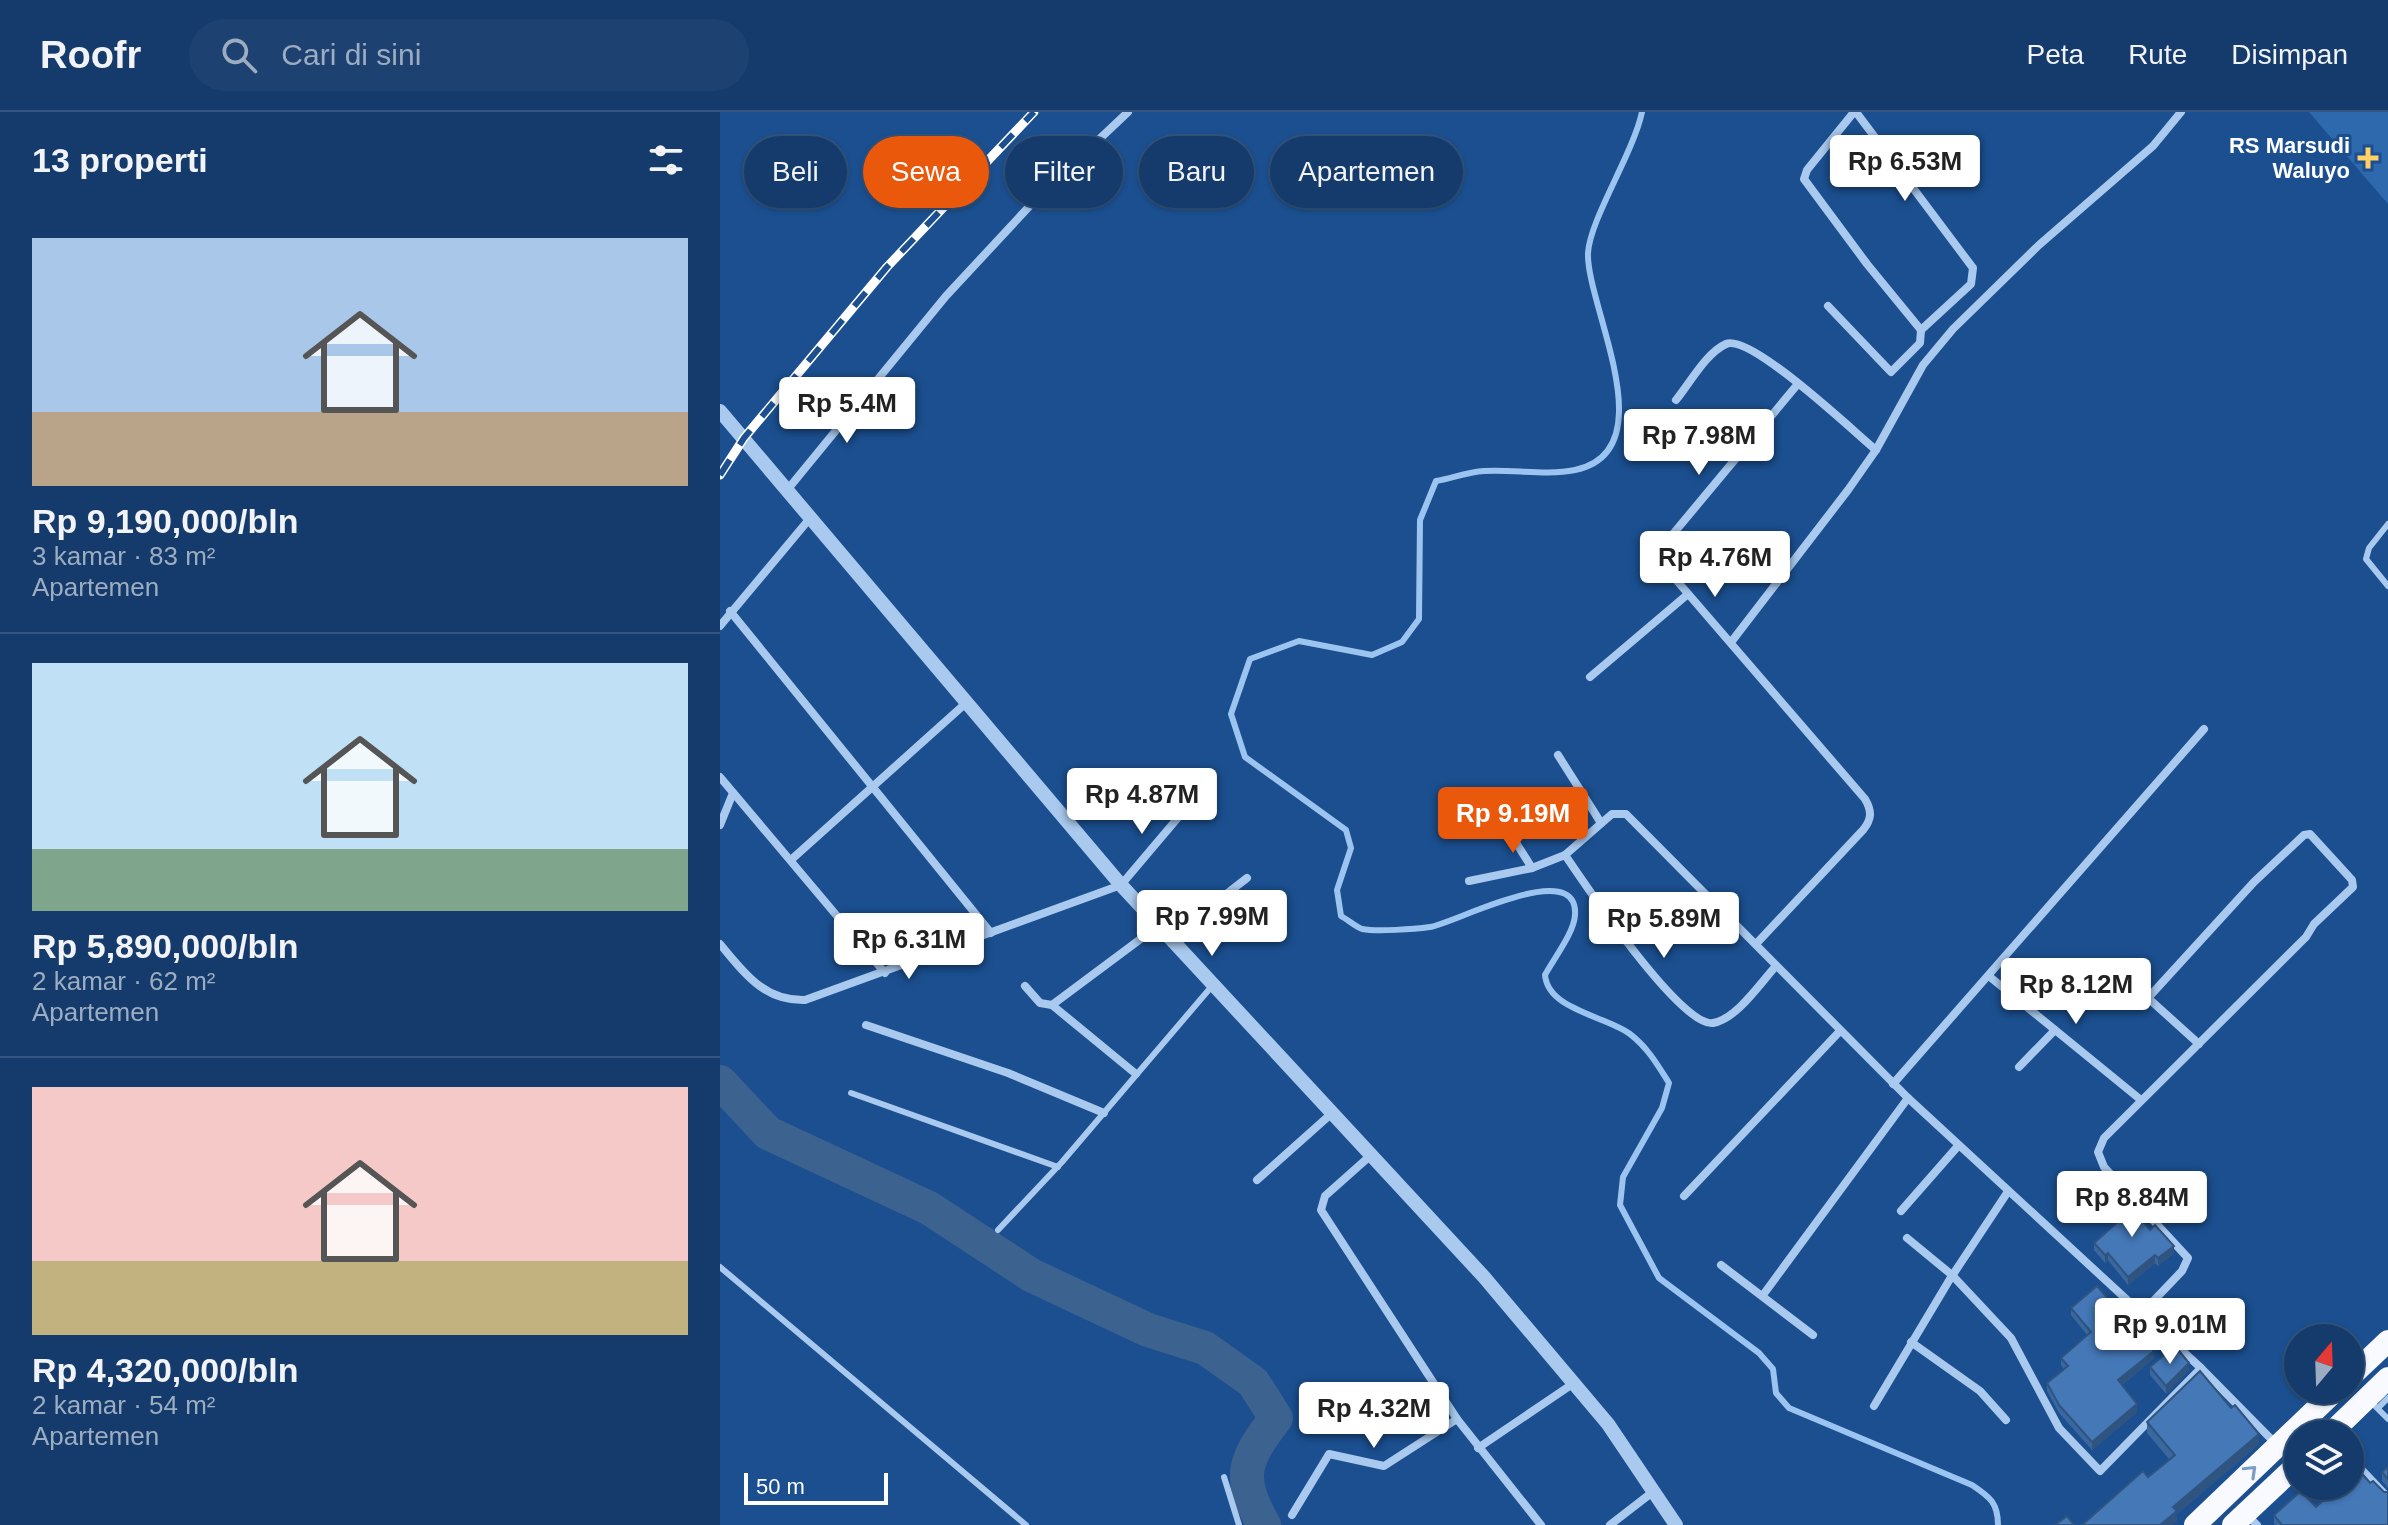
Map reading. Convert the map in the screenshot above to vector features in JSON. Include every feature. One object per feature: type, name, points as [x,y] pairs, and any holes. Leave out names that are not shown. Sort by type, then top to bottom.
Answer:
[{"type":"highway","points":[[2364,1364],[2388,1341]]},
{"type":"highway","points":[[2349,1420],[2378,1401],[2388,1378]]},
{"type":"highway","points":[[2195,1525],[2322,1404]]},
{"type":"highway","points":[[2245,1521],[2284,1479]]},
{"type":"street","points":[[788,489],[946,296],[1039,196],[1128,112]]},
{"type":"street","points":[[1828,306],[1891,372],[1920,343],[1921,330],[1804,179],[1807,170],[1855,112],[1973,268],[1974,279],[1921,330]]},
{"type":"street","points":[[1732,641],[1808,545],[1876,450],[1923,365],[1953,329],[2099,190],[2153,146],[2181,112]]},
{"type":"street","points":[[1959,295],[1972,310]]},
{"type":"street","points":[[1940,314],[1953,329]]},
{"type":"street","points":[[1676,400],[1716,351],[1731,342],[1746,345],[1876,450]]},
{"type":"street","points":[[1756,944],[1867,826],[1871,810],[1732,641],[1662,562],[1664,544],[1797,385]]},
{"type":"street","points":[[720,411],[1121,885],[1484,1277],[1574,1383],[1654,1490],[1676,1525]]},
{"type":"street","points":[[720,626],[811,517]]},
{"type":"street","points":[[1590,677],[1688,594]]},
{"type":"street","points":[[730,611],[991,933]]},
{"type":"street","points":[[792,859],[966,703]]},
{"type":"street","points":[[1893,1084],[1990,977],[2204,729]]},
{"type":"street","points":[[1558,755],[1601,823]]},
{"type":"street","points":[[720,777],[885,973]]},
{"type":"street","points":[[1484,792],[1532,868]]},
{"type":"street","points":[[720,825],[733,793]]},
{"type":"street","points":[[720,944],[767,994],[789,1001],[805,1000],[1121,885],[1187,807]]},
{"type":"street","points":[[1469,881],[1532,868],[1565,855],[1617,812],[1626,814],[1893,1084],[2007,1193],[2201,1368],[2278,1446]]},
{"type":"street","points":[[2140,1315],[2182,1271],[2188,1258],[2098,1157],[2104,1138],[2199,1044],[2353,887],[2352,880],[2310,834],[2304,835],[2274,862],[2148,998],[2199,1044]]},
{"type":"street","points":[[1565,855],[1610,921],[1673,999],[1701,1021],[1712,1023],[1726,1016],[1776,966]]},
{"type":"street","points":[[1169,938],[1247,878]]},
{"type":"street","points":[[1052,1005],[1158,926]]},
{"type":"street","points":[[1990,977],[2141,1100]]},
{"type":"street","points":[[1025,986],[1040,1003],[1052,1005],[1136,1074]]},
{"type":"street","points":[[866,1025],[1008,1073],[1104,1113]]},
{"type":"street","points":[[2019,1067],[2055,1030]]},
{"type":"street","points":[[1684,1196],[1840,1031]]},
{"type":"street","points":[[1763,1295],[1908,1098]]},
{"type":"street","points":[[1257,1180],[1331,1114]]},
{"type":"street","points":[[1901,1211],[1958,1146]]},
{"type":"street","points":[[1370,1156],[1325,1196],[1321,1210],[1457,1419],[1541,1525]]},
{"type":"street","points":[[1874,1406],[1952,1275],[2007,1193]]},
{"type":"street","points":[[1907,1238],[1952,1275],[2011,1338],[2059,1428],[2100,1471],[2201,1368]]},
{"type":"street","points":[[1721,1265],[1813,1335]]},
{"type":"street","points":[[1911,1342],[1980,1391],[2006,1420]]},
{"type":"street","points":[[1478,1448],[1574,1383]]},
{"type":"street","points":[[1292,1515],[1329,1454],[1384,1466],[1457,1419]]},
{"type":"street","points":[[1610,1525],[1654,1490]]},
{"type":"lane","points":[[2388,524],[2369,548],[2366,559],[2388,586]]},
{"type":"lane","points":[[998,1230],[1058,1167],[1212,986]]},
{"type":"lane","points":[[851,1093],[1058,1167]]},
{"type":"lane","points":[[720,1267],[1026,1525]]},
{"type":"lane","points":[[2378,1401],[2388,1419]]},
{"type":"lane","points":[[2364,1473],[2388,1496]]},
{"type":"lane","points":[[1224,1477],[1239,1525]]},
{"type":"shaded area","name":"RS Marsudi Waluyo","points":[[2309,112],[2388,112],[2388,204]]},
{"type":"building","points":[[2122,1196],[2150,1230],[2155,1225],[2174,1246],[2158,1258],[2155,1255],[2128,1277],[2108,1253],[2105,1255],[2094,1243],[2119,1221],[2108,1208]]},
{"type":"building","points":[[2097,1286],[2154,1351],[2118,1380],[2137,1404],[2092,1442],[2059,1405],[2047,1383],[2068,1366],[2061,1358],[2091,1332],[2071,1308]]},
{"type":"building","points":[[2175,1346],[2189,1363],[2166,1386],[2150,1367]]},
{"type":"building","points":[[2200,1371],[2231,1408],[2235,1405],[2259,1434],[2173,1507],[2177,1511],[2160,1525],[2082,1525],[2143,1471],[2148,1477],[2175,1455],[2147,1422]]},
{"type":"building","points":[[2364,1476],[2370,1483],[2373,1481],[2388,1492],[2388,1525],[2282,1525],[2274,1515],[2291,1500],[2309,1500],[2316,1507],[2324,1500],[2364,1500]]},
{"type":"building","points":[[2067,1516],[2074,1525],[2055,1525]]},
{"type":"waterway","points":[[1642,112],[1596,223],[1588,253],[1615,374],[1619,407],[1616,435],[1602,457],[1564,472],[1484,471],[1436,481],[1420,520],[1419,619],[1402,642],[1372,655],[1299,641],[1250,659],[1231,714],[1245,757],[1346,830],[1351,848],[1337,890],[1341,916],[1357,927],[1377,930],[1430,927],[1537,892],[1557,892],[1571,898],[1574,922],[1545,975],[1549,987],[1567,1004],[1630,1034],[1647,1051],[1669,1083],[1662,1108],[1623,1177],[1620,1205],[1659,1278],[1759,1353],[1773,1369],[1776,1393],[1789,1408],[1972,1485],[1992,1501],[1998,1525]]},
{"type":"waterway","points":[[720,1082],[768,1133],[929,1208],[1031,1275],[1148,1330],[1205,1348],[1253,1382],[1276,1418],[1257,1446],[1248,1469],[1250,1494],[1264,1525]]},
{"type":"railway","points":[[720,475],[744,438],[887,267],[1034,112]]},
{"type":"place","name":"RS Marsudi Waluyo","points":[[2368,158]]}]
